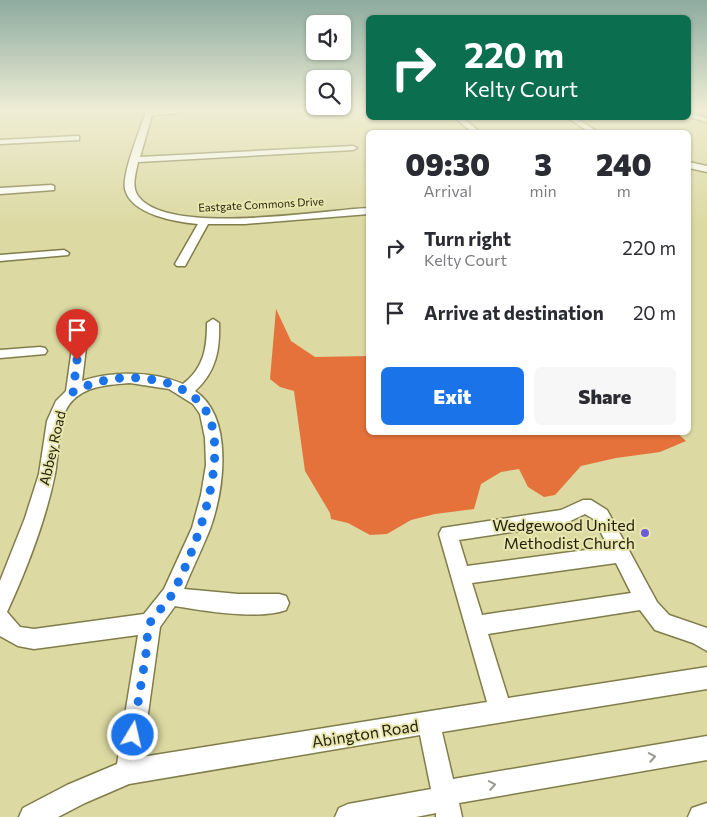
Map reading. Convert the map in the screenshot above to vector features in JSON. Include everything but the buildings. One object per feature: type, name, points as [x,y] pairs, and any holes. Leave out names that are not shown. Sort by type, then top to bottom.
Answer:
[{"type":"street","name":"Eastgate Commons Drive","points":[[138,149],[129,185],[133,197],[139,203],[161,214],[205,221],[366,211]]},
{"type":"street","points":[[135,160],[333,149]]},
{"type":"street","points":[[691,165],[707,169]]},
{"type":"street","points":[[0,191],[51,188]]},
{"type":"street","points":[[181,264],[205,221]]},
{"type":"street","points":[[0,258],[64,253]]},
{"type":"street","points":[[185,391],[200,378],[211,357],[214,346],[213,324]]},
{"type":"street","points":[[73,392],[79,348],[85,336]]},
{"type":"street","points":[[0,354],[40,351]]},
{"type":"street","name":"Abbey Road","points":[[0,606],[34,518],[47,474],[58,413],[61,405],[73,392],[97,381],[125,378],[162,382],[185,391],[203,406],[207,413],[213,438],[214,465],[210,495],[201,528],[171,596],[150,623],[128,772]]},
{"type":"street","points":[[501,712],[448,534],[564,517],[583,507],[591,507],[601,515],[646,600],[662,623],[698,635],[707,641]]},
{"type":"street","points":[[460,576],[621,554]]},
{"type":"street","points":[[171,596],[211,604],[242,606],[279,603]]},
{"type":"street","points":[[476,626],[646,600]]},
{"type":"street","points":[[0,619],[6,629],[18,638],[34,639],[150,623]]},
{"type":"street","name":"Abington Road","points":[[32,817],[76,794],[128,772],[222,755],[707,678]]},
{"type":"street","points":[[429,723],[446,803]]},
{"type":"street","points":[[348,817],[446,803],[707,748]]},
{"type":"street","points":[[701,817],[707,816]]},
{"type":"shaded area","points":[[276,309],[291,341],[315,357],[366,356],[366,435],[679,435],[686,441],[660,452],[616,458],[581,466],[555,495],[544,497],[528,487],[519,469],[501,472],[481,484],[474,509],[435,514],[411,520],[387,534],[370,535],[348,523],[331,519],[330,513],[305,471],[294,391],[280,387],[270,379]]},
{"type":"place","name":"Wedgewood United Methodist Church","points":[[645,533]]},
{"type":"route","points":[[77,360],[73,392],[97,381],[109,379],[141,378],[162,382],[185,391],[198,400],[207,413],[212,430],[214,465],[210,495],[201,528],[171,596],[150,623],[133,735]]}]
